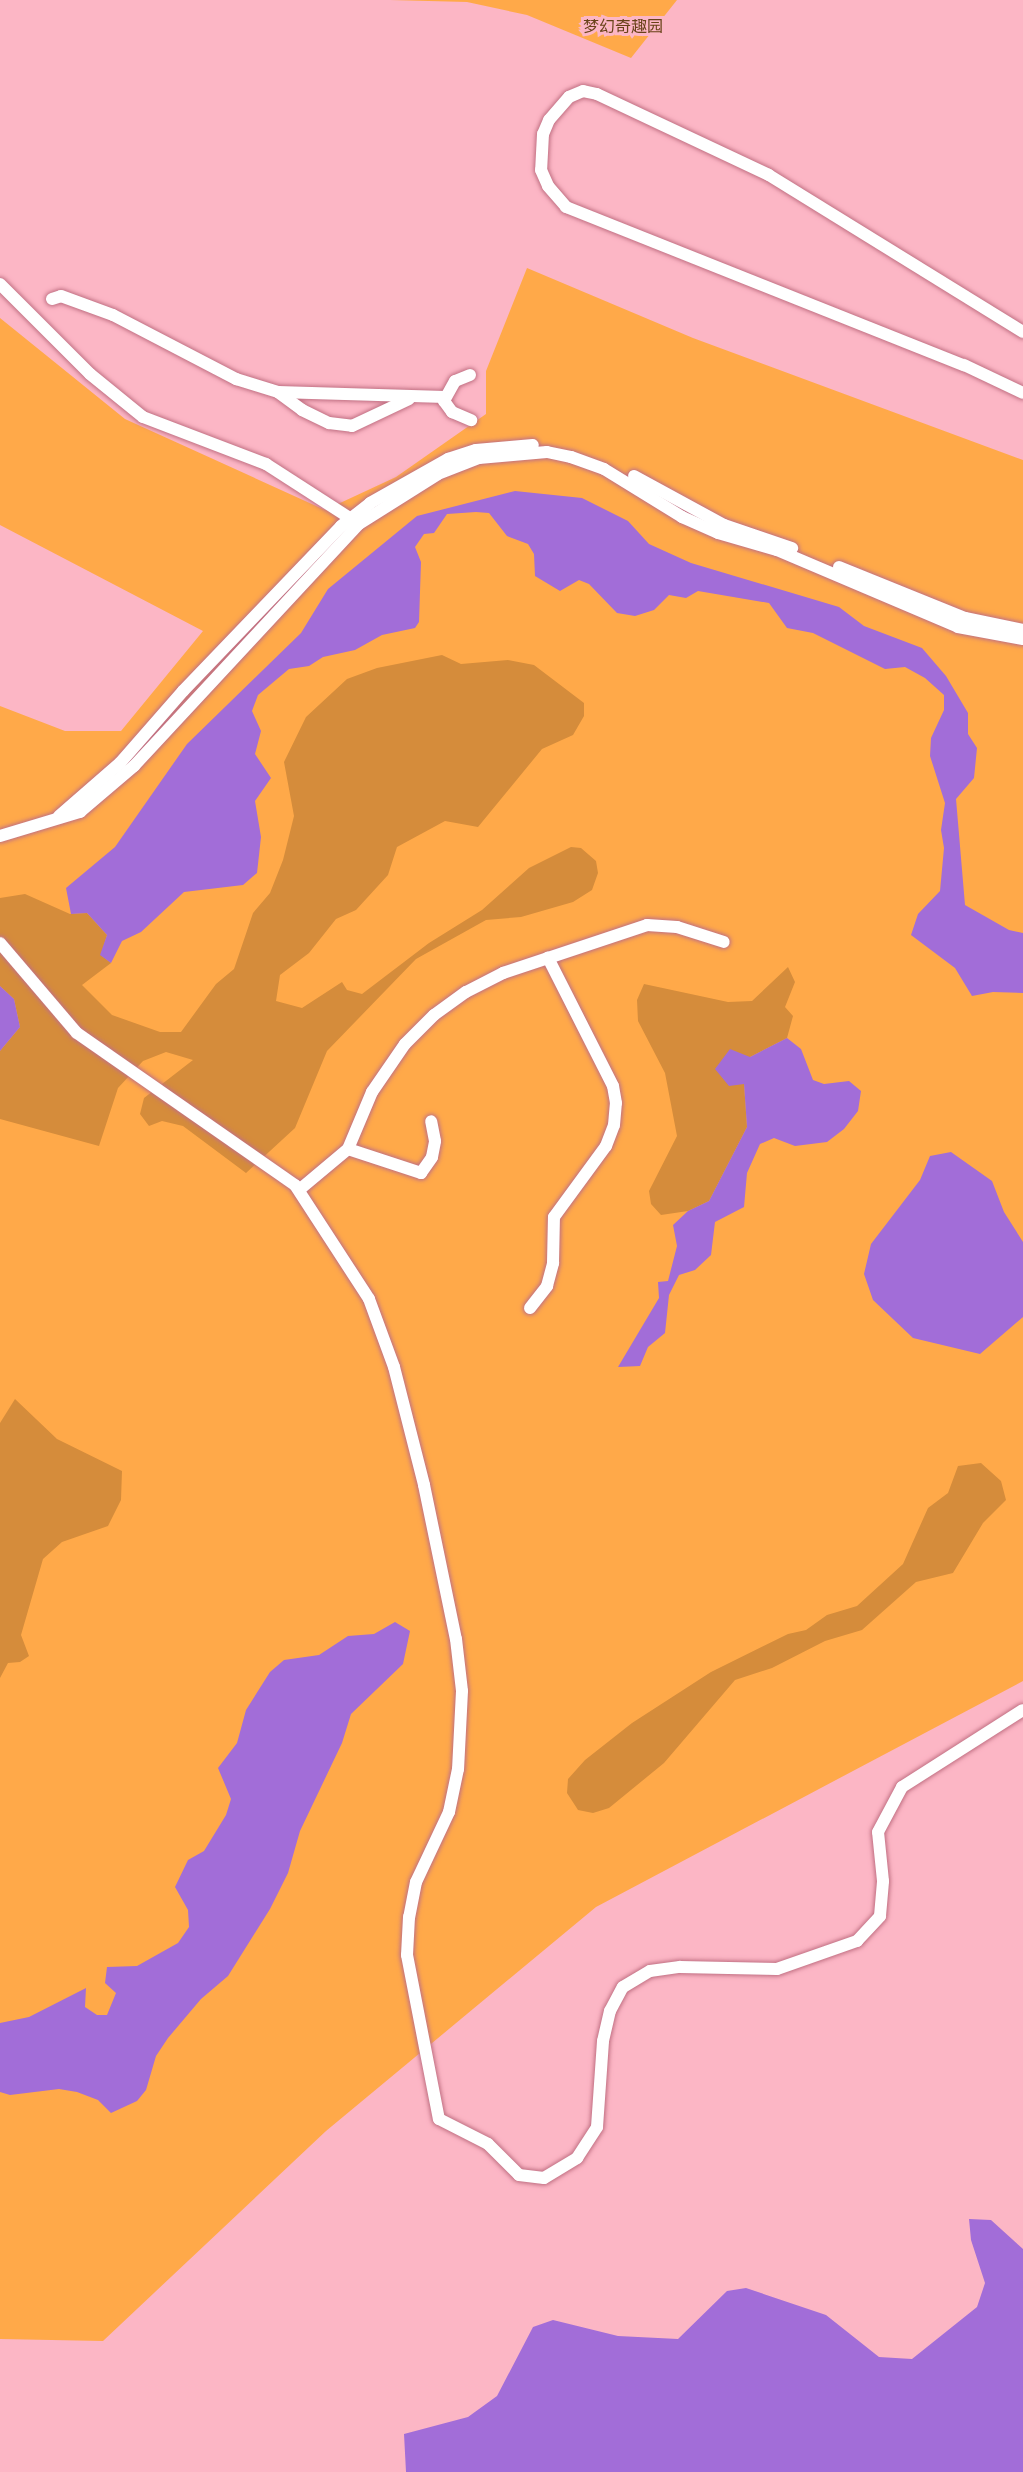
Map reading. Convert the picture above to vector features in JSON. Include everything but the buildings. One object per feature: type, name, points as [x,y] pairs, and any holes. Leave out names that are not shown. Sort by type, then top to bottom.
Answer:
[{"type":"street","points":[[1023,332],[769,175],[597,94],[583,91],[568,98],[549,120],[543,134],[541,170],[548,186],[566,207],[964,365],[1023,393]]},
{"type":"street","points":[[0,284],[90,374],[143,417],[266,464],[355,522]]},
{"type":"street","points":[[52,299],[61,296],[112,315],[236,379],[278,392],[410,399],[445,397]]},
{"type":"street","points":[[445,397],[455,381],[470,375]]},
{"type":"street","points":[[278,392],[302,410],[329,423],[352,426],[410,399]]},
{"type":"street","points":[[445,397],[452,412],[471,420]]},
{"type":"street","points":[[0,836],[80,812],[134,766],[355,522],[448,459],[509,445],[569,448],[620,468],[724,525],[776,541],[965,618],[1023,630]]},
{"type":"street","points":[[355,522],[457,465],[479,458],[547,452],[604,469],[682,517],[718,533],[777,550],[958,627],[1023,639]]},
{"type":"street","points":[[299,1190],[348,1149],[389,1063],[434,1015],[503,973],[647,925],[677,927],[724,942]]},
{"type":"street","points":[[0,943],[77,1033],[299,1190],[369,1299],[382,1333],[424,1485],[456,1639],[462,1691],[458,1769],[449,1812],[416,1881],[407,1955],[439,2119],[488,2144],[519,2175],[544,2178],[577,2158],[597,2127],[603,2041],[610,2011],[623,1987],[650,1971],[680,1967],[777,1969],[857,1941],[880,1916],[883,1881],[878,1832],[902,1787],[1023,1710]]},
{"type":"street","points":[[530,1308],[547,1286],[553,1263],[554,1217],[606,1146],[615,1125],[616,1103],[613,1086],[548,958]]},
{"type":"street","points":[[348,1149],[421,1173],[432,1157],[435,1142],[431,1121]]},
{"type":"green space","name":"梦幻奇趣园","points":[[390,0],[677,0],[631,58],[527,15],[467,2]]},
{"type":"green space","points":[[527,268],[693,338],[1023,460],[1023,1681],[596,1907],[326,2131],[103,2341],[0,2339],[0,706],[65,731],[121,731],[203,631],[0,525],[0,318],[125,419],[325,510],[396,477],[486,414],[486,371]]},
{"type":"shaded area","points":[[515,491],[582,498],[628,521],[649,544],[691,563],[839,607],[864,626],[922,648],[946,676],[968,713],[968,734],[977,748],[974,778],[956,799],[965,905],[1009,930],[1023,933],[1023,993],[993,992],[972,996],[955,968],[911,935],[918,914],[940,891],[944,848],[941,830],[945,803],[930,756],[931,738],[944,710],[944,695],[925,678],[905,667],[885,669],[813,633],[787,628],[769,603],[698,591],[686,598],[669,595],[654,610],[635,616],[617,613],[589,584],[579,580],[560,591],[535,576],[534,554],[528,544],[507,536],[489,513],[476,512],[447,514],[434,533],[424,534],[415,547],[421,562],[419,622],[415,628],[382,635],[355,650],[323,657],[309,666],[289,669],[258,695],[252,711],[261,731],[255,754],[271,778],[255,801],[261,837],[257,873],[243,885],[184,892],[141,932],[122,941],[111,963],[100,955],[107,935],[87,913],[71,914],[66,888],[115,847],[187,744],[301,633],[328,589],[417,516]]},
{"type":"shaded area","points":[[442,655],[461,664],[508,660],[534,665],[584,703],[584,716],[573,735],[542,749],[478,827],[445,821],[397,847],[388,875],[356,910],[336,919],[309,953],[280,975],[276,1001],[302,1008],[342,982],[347,990],[362,994],[429,943],[482,910],[529,868],[571,847],[581,848],[596,861],[598,873],[592,890],[573,902],[521,917],[486,920],[416,959],[327,1051],[295,1128],[246,1173],[183,1126],[162,1121],[149,1126],[140,1114],[144,1098],[193,1060],[166,1052],[143,1061],[118,1088],[99,1146],[0,1119],[0,1051],[20,1027],[14,999],[0,986],[0,898],[25,894],[70,914],[87,913],[107,935],[101,955],[111,963],[82,985],[112,1015],[160,1032],[181,1032],[216,984],[234,969],[253,913],[270,893],[283,860],[294,816],[284,762],[306,717],[347,679],[377,668]]},
{"type":"shaded area","points":[[788,967],[795,982],[785,1007],[793,1016],[787,1038],[750,1057],[744,1084],[747,1127],[709,1201],[688,1211],[661,1215],[651,1204],[649,1191],[677,1136],[665,1073],[638,1021],[637,1000],[644,984],[728,1002],[752,1001]]},
{"type":"shaded area","points":[[0,986],[14,999],[20,1027],[0,1051]]},
{"type":"shaded area","points":[[787,1038],[801,1049],[813,1080],[824,1084],[849,1081],[861,1091],[858,1111],[844,1129],[827,1142],[795,1146],[774,1138],[760,1144],[747,1173],[744,1207],[715,1222],[711,1255],[695,1270],[679,1275],[669,1295],[665,1333],[648,1347],[640,1366],[618,1367],[659,1298],[658,1282],[668,1281],[677,1246],[673,1225],[688,1211],[709,1201],[747,1127],[744,1084],[729,1086],[715,1069],[730,1049],[750,1057]]},
{"type":"shaded area","points":[[951,1152],[992,1181],[1004,1212],[1023,1242],[1023,1317],[980,1354],[913,1338],[873,1300],[864,1274],[871,1244],[920,1180],[930,1156]]},
{"type":"shaded area","points":[[15,1399],[57,1439],[122,1471],[121,1500],[108,1526],[62,1542],[43,1559],[21,1635],[29,1656],[20,1662],[8,1663],[0,1678],[0,1423]]},
{"type":"shaded area","points":[[981,1463],[1001,1481],[1006,1500],[983,1523],[953,1573],[916,1582],[862,1630],[825,1641],[772,1668],[735,1680],[664,1763],[609,1808],[593,1813],[578,1810],[567,1793],[568,1779],[585,1760],[632,1723],[711,1672],[788,1634],[806,1630],[827,1615],[857,1606],[903,1564],[928,1508],[948,1493],[958,1466]]},
{"type":"shaded area","points":[[395,1622],[410,1631],[403,1664],[351,1714],[342,1743],[300,1831],[288,1873],[270,1909],[228,1976],[201,1999],[168,2038],[156,2056],[146,2090],[137,2101],[111,2113],[98,2100],[77,2092],[59,2089],[10,2095],[0,2092],[0,2023],[29,2017],[86,1988],[85,2007],[97,2015],[107,2015],[116,1993],[105,1983],[107,1967],[137,1966],[178,1943],[189,1927],[188,1910],[175,1887],[188,1860],[204,1851],[226,1815],[231,1799],[218,1768],[237,1743],[246,1710],[270,1672],[284,1660],[319,1655],[348,1636],[374,1634]]},
{"type":"shaded area","points":[[969,2219],[991,2220],[1023,2249],[1023,2472],[406,2472],[404,2434],[468,2417],[497,2396],[533,2327],[553,2320],[618,2336],[678,2339],[727,2291],[746,2288],[826,2315],[879,2357],[912,2359],[977,2307],[985,2283],[971,2240]]}]
